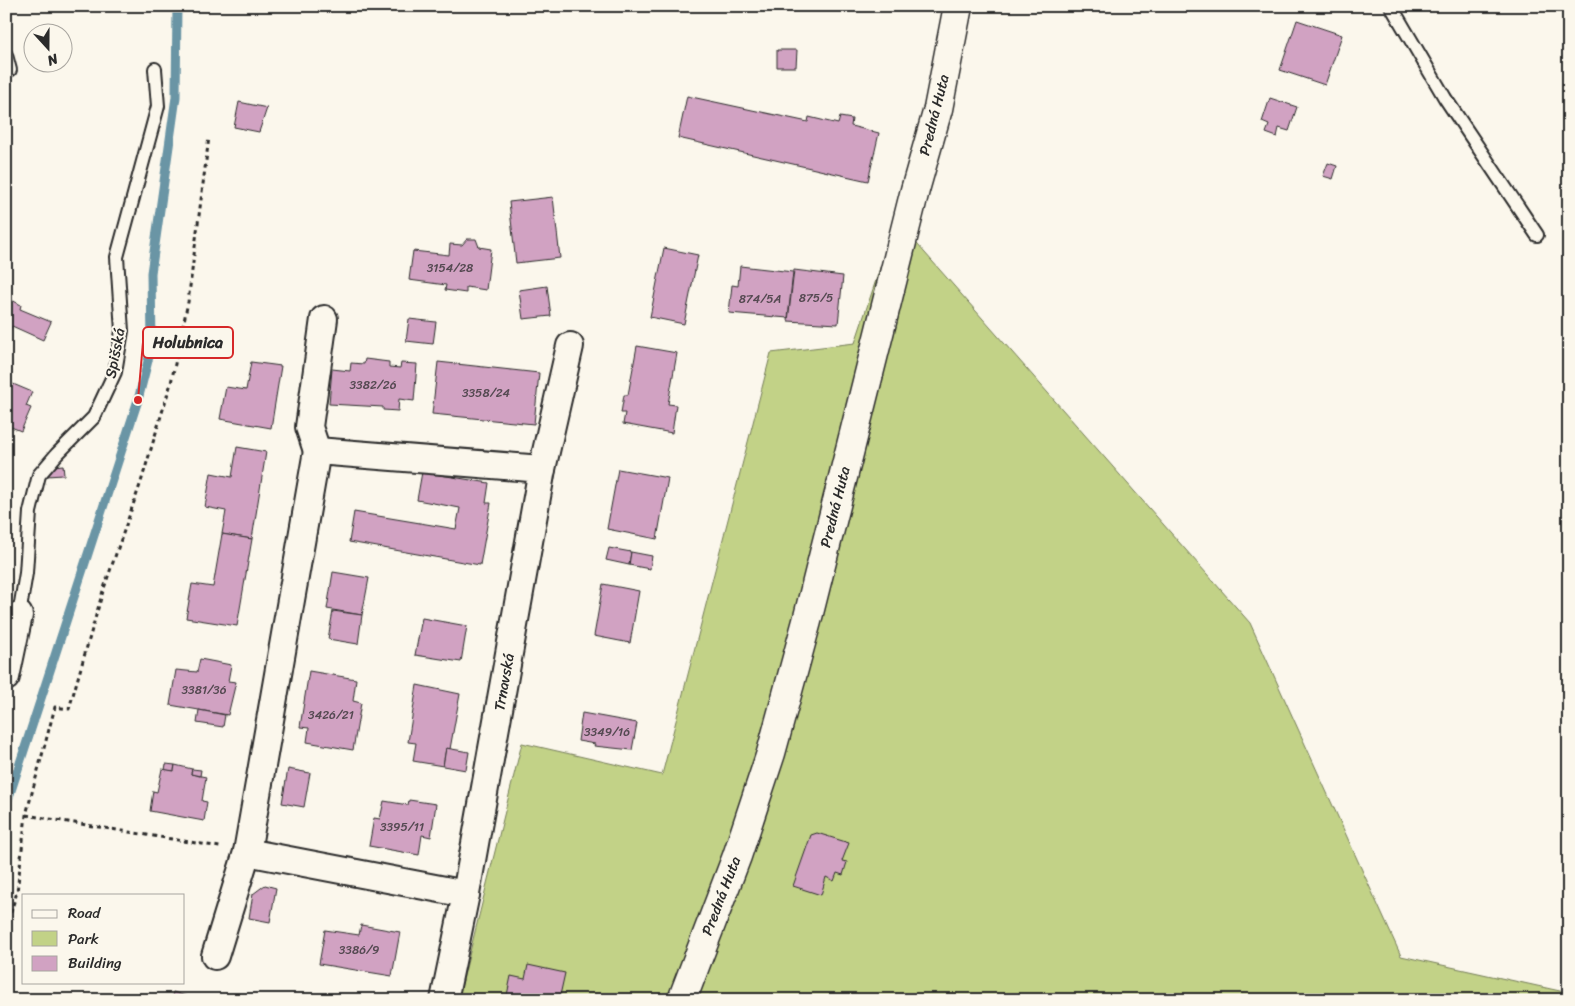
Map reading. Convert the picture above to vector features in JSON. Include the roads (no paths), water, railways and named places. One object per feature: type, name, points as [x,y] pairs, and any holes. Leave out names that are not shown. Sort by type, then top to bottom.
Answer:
[{"type":"main road","name":"Predná Huta","points":[[682,1000],[737,856],[771,753],[807,621],[914,190],[938,109],[958,6]]},
{"type":"street","points":[[215,956],[247,852],[318,452],[309,428],[324,318]]},
{"type":"street","name":"Trnavská","points":[[444,1000],[466,894],[542,469],[570,346]]},
{"type":"street","points":[[318,452],[542,469]]},
{"type":"street","name":"Spišská","points":[[6,678],[12,614]]},
{"type":"street","points":[[247,852],[466,894]]},
{"type":"lane","points":[[1391,6],[1445,98],[1537,235]]},
{"type":"lane","points":[[6,54],[10,70]]},
{"type":"lane","name":"Spišská","points":[[12,614],[26,573],[30,512],[39,476],[57,454],[94,417],[114,372],[122,331],[118,257],[158,106],[155,69]]},
{"type":"waterway","points":[[6,806],[138,400],[152,345],[151,273],[176,97],[177,6]]},
{"type":"place","name":"Holubnica","points":[[138,400]]}]
